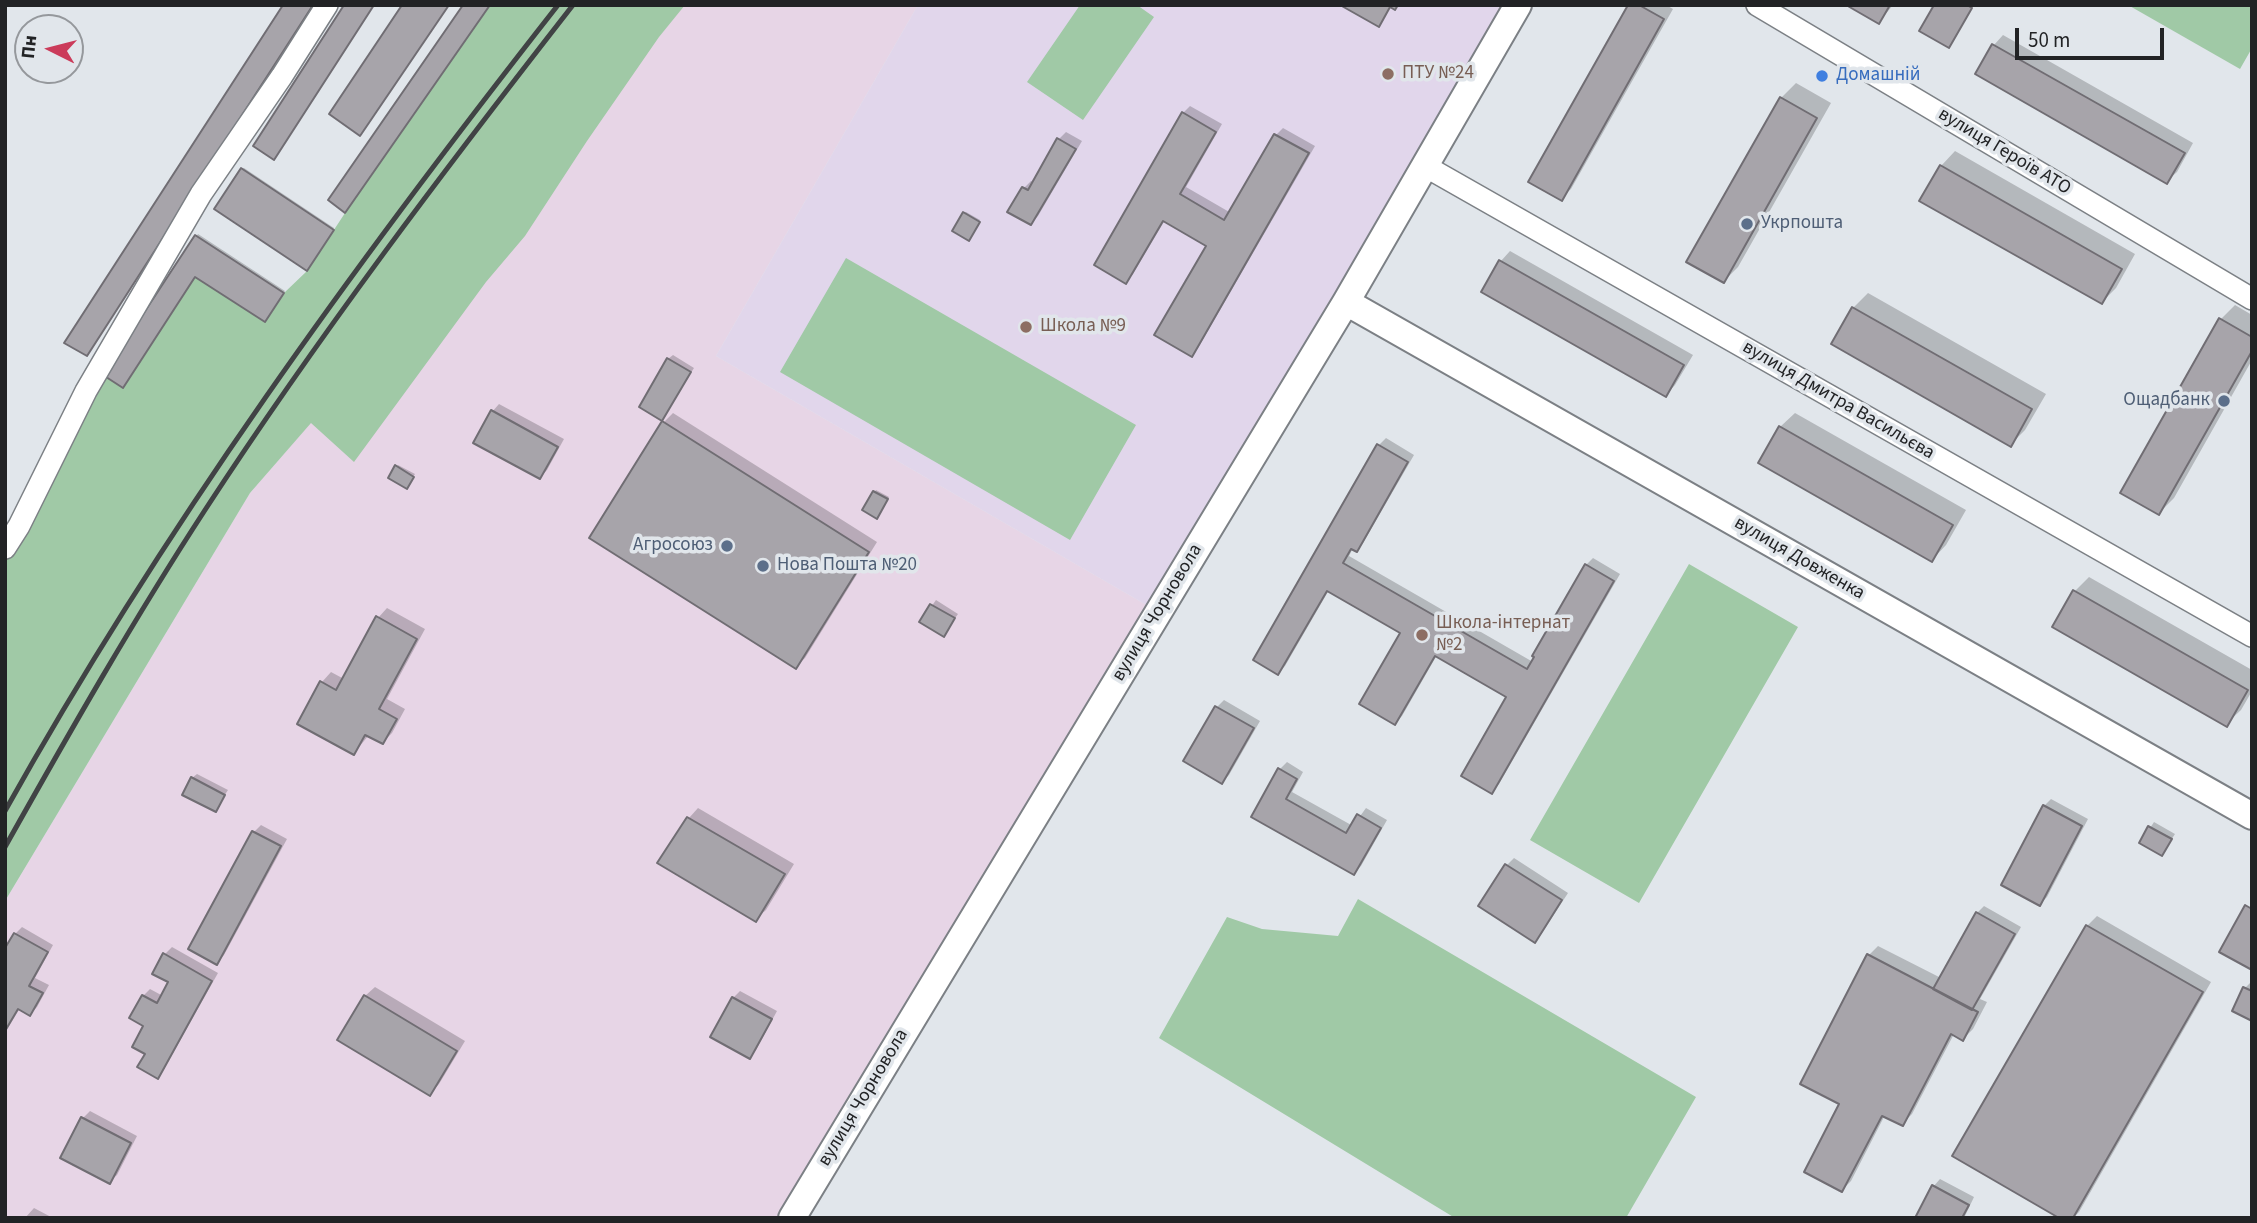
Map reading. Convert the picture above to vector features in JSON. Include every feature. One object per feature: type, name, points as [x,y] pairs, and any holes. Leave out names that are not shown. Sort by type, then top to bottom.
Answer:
[{"type":"street","points":[[5,548],[19,526],[86,391],[194,206],[327,5]]},
{"type":"street","name":"вулиця Чорновола","points":[[792,1218],[1346,302],[1518,5]]},
{"type":"street","name":"вулиця Героїв АТО","points":[[1756,5],[2252,299]]},
{"type":"street","name":"вулиця Дмитра Васильєва","points":[[1424,166],[2252,636]]},
{"type":"street","name":"вулиця Довженка","points":[[1346,302],[2251,813]]},
{"type":"shaded area","points":[[624,5],[918,5],[716,356],[1150,607],[781,1218],[5,1218],[5,901],[250,493],[311,422]]},
{"type":"shaded area","name":"Школа №9","points":[[918,5],[1508,5],[1150,607],[716,356]]},
{"type":"green space","points":[[490,5],[685,5],[659,37],[525,236],[486,282],[354,462],[311,423],[250,493],[5,901],[5,548],[98,372],[123,388],[195,277],[265,322],[284,293],[307,271]]},
{"type":"green space","points":[[1080,5],[1137,5],[1154,17],[1083,120],[1027,82]]},
{"type":"green space","points":[[2128,5],[2252,5],[2252,48],[2240,69]]},
{"type":"green space","points":[[846,258],[1136,425],[1070,540],[780,372]]},
{"type":"green space","points":[[1689,564],[1798,627],[1639,903],[1530,840]]},
{"type":"green space","points":[[1358,899],[1696,1097],[1626,1218],[1455,1218],[1159,1038],[1227,917],[1262,929],[1338,936]]},
{"type":"building","points":[[283,5],[313,5],[87,356],[64,343]]},
{"type":"building","points":[[344,5],[374,5],[274,160],[253,146]]},
{"type":"building","points":[[402,5],[449,5],[360,136],[329,114]]},
{"type":"building","points":[[463,5],[490,5],[345,213],[328,200]]},
{"type":"building","points":[[1340,5],[1398,5],[1395,10],[1390,7],[1379,27]]},
{"type":"building","points":[[1628,5],[1639,5],[1664,19],[1562,201],[1528,182]]},
{"type":"building","points":[[1846,5],[1890,5],[1879,24]]},
{"type":"building","points":[[1934,5],[1967,5],[1972,8],[1949,48],[1919,31]]},
{"type":"building","points":[[1992,44],[2185,153],[2167,184],[1975,74]]},
{"type":"building","points":[[1780,97],[1817,118],[1724,283],[1686,262]]},
{"type":"building","points":[[1182,112],[1216,132],[1180,194],[1224,220],[1274,134],[1309,153],[1192,357],[1154,335],[1206,246],[1163,221],[1126,284],[1094,265]]},
{"type":"building","points":[[1057,138],[1076,149],[1031,225],[1007,212],[1022,187],[1028,190]]},
{"type":"building","points":[[1940,165],[2122,269],[2102,304],[1919,201]]},
{"type":"building","points":[[241,168],[334,230],[307,271],[214,209]]},
{"type":"building","points":[[963,212],[980,222],[969,241],[952,231]]},
{"type":"building","points":[[195,235],[284,293],[265,322],[195,277],[123,388],[103,375]]},
{"type":"building","points":[[1499,260],[1684,365],[1666,397],[1481,292]]},
{"type":"building","points":[[1852,307],[2032,409],[2011,447],[1831,344]]},
{"type":"building","points":[[2219,318],[2252,337],[2252,351],[2159,515],[2120,493]]},
{"type":"building","points":[[667,358],[691,372],[662,421],[639,407]]},
{"type":"building","points":[[491,410],[558,447],[540,479],[473,443]]},
{"type":"building","points":[[662,421],[869,552],[796,669],[589,538]]},
{"type":"building","points":[[1779,426],[1953,525],[1932,562],[1758,463]]},
{"type":"building","points":[[1377,444],[1408,462],[1357,552],[1351,549],[1343,563],[1527,669],[1585,564],[1614,581],[1492,794],[1461,776],[1506,697],[1435,656],[1395,725],[1359,704],[1400,633],[1327,591],[1278,675],[1253,660]]},
{"type":"building","points":[[395,465],[414,477],[407,489],[388,478]]},
{"type":"building","points":[[873,491],[888,499],[877,519],[862,510]]},
{"type":"building","points":[[2073,590],[2248,690],[2227,727],[2052,627]]},
{"type":"building","points":[[930,604],[955,618],[944,637],[919,622]]},
{"type":"building","points":[[376,616],[417,639],[379,709],[397,719],[383,744],[365,735],[354,755],[297,724],[320,681],[336,690]]},
{"type":"building","points":[[1215,706],[1254,728],[1222,784],[1183,761]]},
{"type":"building","points":[[1278,768],[1297,779],[1286,799],[1346,833],[1357,814],[1381,828],[1354,875],[1251,817]]},
{"type":"building","points":[[191,777],[225,795],[216,812],[182,795]]},
{"type":"building","points":[[2043,805],[2082,826],[2040,906],[2001,885]]},
{"type":"building","points":[[687,817],[785,874],[756,922],[657,863]]},
{"type":"building","points":[[2148,826],[2172,839],[2162,856],[2139,843]]},
{"type":"building","points":[[252,831],[281,846],[217,965],[188,949]]},
{"type":"building","points":[[1505,864],[1562,900],[1535,943],[1478,906]]},
{"type":"building","points":[[2245,905],[2252,909],[2252,970],[2219,952]]},
{"type":"building","points":[[1976,912],[2015,934],[1972,1010],[1933,989]]},
{"type":"building","points":[[2086,925],[2203,992],[2073,1218],[2059,1218],[1952,1156]]},
{"type":"building","points":[[14,933],[48,952],[29,986],[43,993],[30,1016],[18,1009],[5,1031],[5,948]]},
{"type":"building","points":[[163,953],[212,981],[158,1079],[137,1067],[145,1054],[132,1047],[143,1026],[129,1018],[142,995],[157,1003],[168,982],[152,974]]},
{"type":"building","points":[[1867,954],[1978,1012],[1963,1041],[1951,1034],[1903,1126],[1882,1116],[1842,1192],[1804,1172],[1839,1104],[1800,1084]]},
{"type":"building","points":[[2243,987],[2252,991],[2252,1021],[2232,1011]]},
{"type":"building","points":[[364,995],[457,1051],[430,1096],[337,1040]]},
{"type":"building","points":[[732,997],[772,1019],[750,1059],[710,1037]]},
{"type":"building","points":[[81,1117],[131,1143],[110,1184],[60,1158]]},
{"type":"building","points":[[1932,1185],[1969,1205],[1962,1218],[1915,1218]]},
{"type":"railway","points":[[5,811],[130,601],[266,397],[409,199],[558,5]]},
{"type":"railway","points":[[5,847],[127,634],[248,445],[384,253],[573,5]]},
{"type":"place","name":"ПТУ №24","points":[[1388,74]]},
{"type":"place","name":"Домашній","points":[[1822,76]]},
{"type":"place","name":"Укрпошта","points":[[1747,224]]},
{"type":"place","name":"Школа №9","points":[[1026,327]]},
{"type":"place","name":"Ощадбанк","points":[[2224,401]]},
{"type":"place","name":"Агросоюз","points":[[727,546]]},
{"type":"place","name":"Нова Пошта №20","points":[[763,566]]},
{"type":"place","name":"Школа-інтернат №2","points":[[1422,635]]}]
